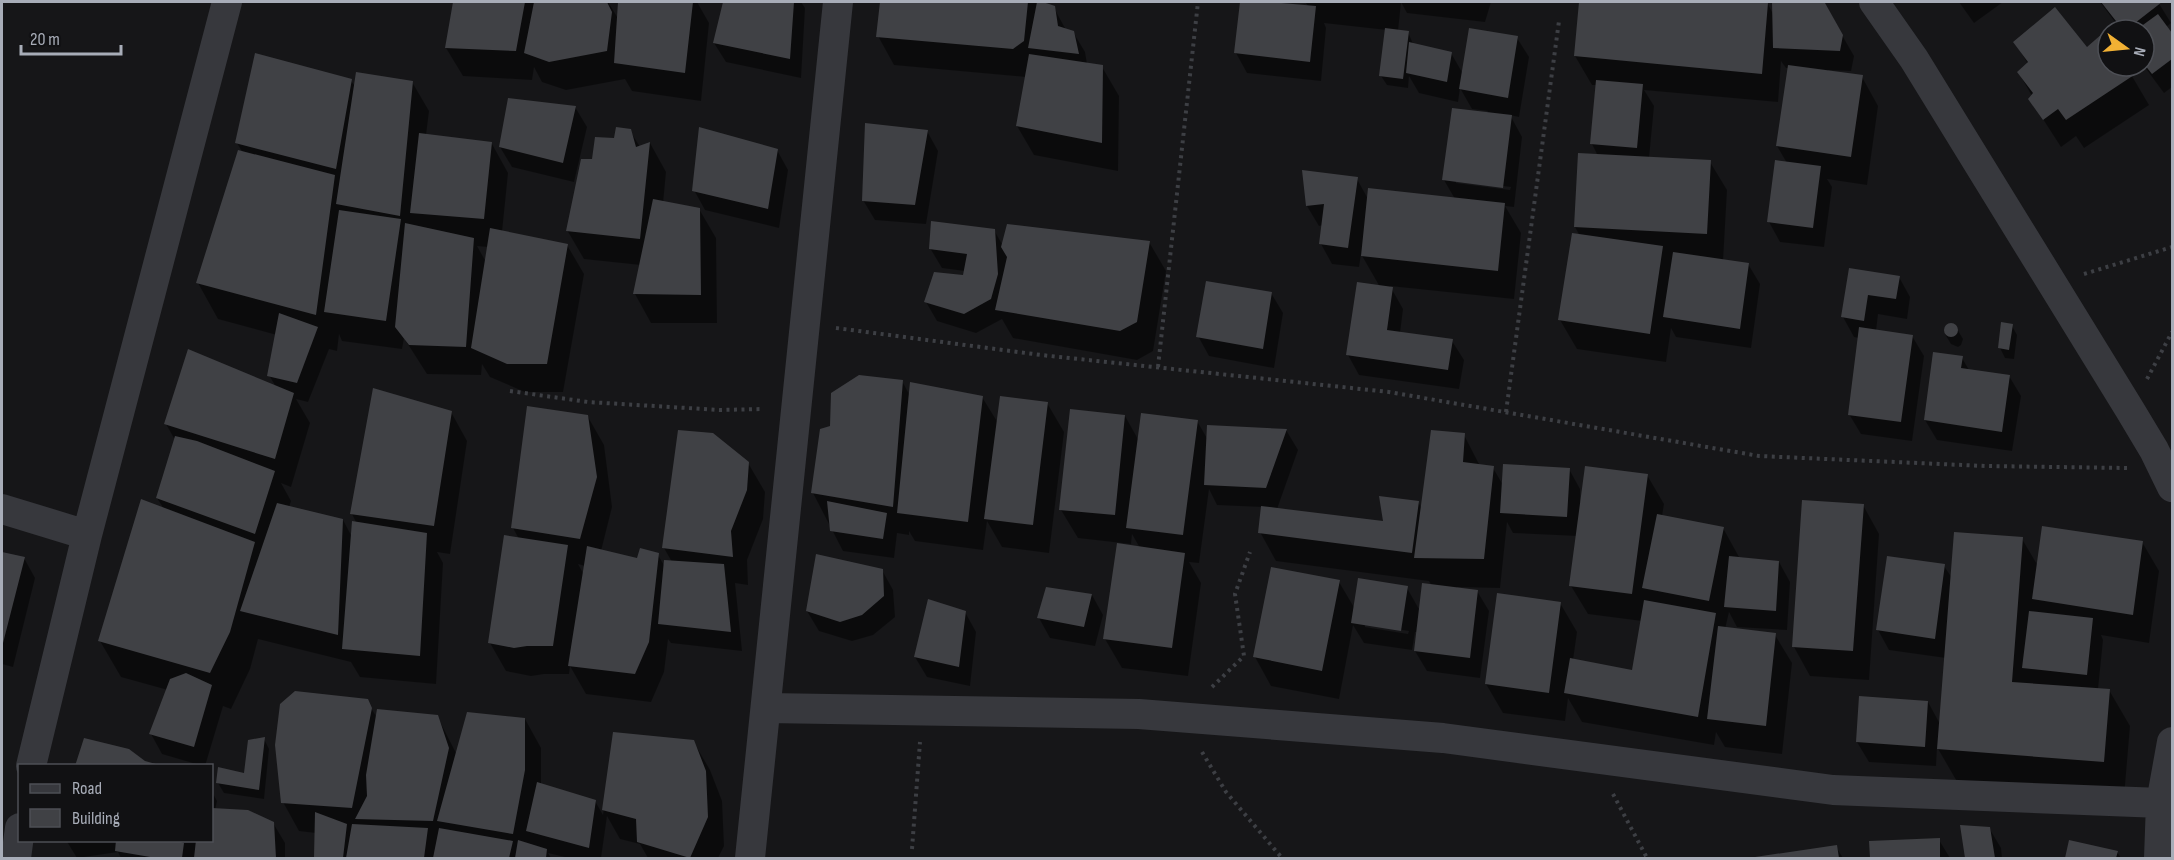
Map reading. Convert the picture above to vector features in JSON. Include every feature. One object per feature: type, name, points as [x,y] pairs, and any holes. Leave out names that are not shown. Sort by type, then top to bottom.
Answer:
[{"type":"street","points":[[31,764],[87,535],[227,2]]},
{"type":"street","points":[[750,858],[838,2]]},
{"type":"street","points":[[1874,2],[1914,59],[2130,410],[2168,478]]},
{"type":"street","points":[[2,509],[87,535]]},
{"type":"street","points":[[767,708],[1139,714],[1443,738],[1833,790],[2161,803]]},
{"type":"street","points":[[2159,858],[2161,803],[2172,742]]},
{"type":"street","points":[[16,858],[18,842]]},
{"type":"path","points":[[1158,367],[1198,2]]},
{"type":"path","points":[[1506,412],[1559,21]]},
{"type":"path","points":[[2052,284],[2172,247]]},
{"type":"path","points":[[805,324],[1041,355],[1389,392],[1759,456],[1985,466],[2168,478]]},
{"type":"path","points":[[2130,410],[2172,332]]},
{"type":"path","points":[[510,391],[588,402],[720,410],[797,409]]},
{"type":"path","points":[[1250,552],[1235,594],[1244,656],[1182,717],[1226,792],[1282,858]]},
{"type":"path","points":[[912,849],[922,710]]},
{"type":"path","points":[[1595,759],[1647,858]]},
{"type":"building","points":[[453,2],[525,2],[516,51],[445,48]]},
{"type":"building","points":[[534,2],[607,2],[612,12],[607,51],[549,62],[524,53]]},
{"type":"building","points":[[618,2],[693,2],[685,73],[614,63]]},
{"type":"building","points":[[723,2],[794,2],[790,59],[713,43]]},
{"type":"building","points":[[880,2],[1028,2],[1024,41],[1013,49],[876,37]]},
{"type":"building","points":[[1037,2],[1055,6],[1058,26],[1074,31],[1079,54],[1028,48]]},
{"type":"building","points":[[1240,2],[1316,6],[1310,62],[1234,53]]},
{"type":"building","points":[[1579,2],[1768,3],[1762,74],[1574,56]]},
{"type":"building","points":[[1772,2],[1825,3],[1843,35],[1840,51],[1773,48]]},
{"type":"building","points":[[2101,2],[2162,2],[2141,18],[2114,18]]},
{"type":"building","points":[[2055,7],[2087,47],[2096,39],[2096,78],[2129,78],[2066,120],[2058,109],[2043,120],[2028,99],[2033,93],[2017,72],[2028,62],[2013,42]]},
{"type":"building","points":[[2158,14],[2172,33],[2172,59],[2156,71],[2156,18],[2152,18]]},
{"type":"building","points":[[1385,28],[1409,31],[1403,79],[1379,76]]},
{"type":"building","points":[[1469,28],[1518,36],[1508,98],[1459,89]]},
{"type":"building","points":[[1409,42],[1452,52],[1447,82],[1406,73]]},
{"type":"building","points":[[255,53],[352,79],[336,169],[235,143]]},
{"type":"building","points":[[1029,54],[1103,65],[1102,143],[1016,126]]},
{"type":"building","points":[[1788,65],[1863,75],[1851,157],[1776,146]]},
{"type":"building","points":[[356,72],[413,81],[400,216],[336,204]]},
{"type":"building","points":[[1596,80],[1643,84],[1637,148],[1590,144]]},
{"type":"building","points":[[508,98],[576,106],[563,163],[499,147]]},
{"type":"building","points":[[1452,108],[1512,115],[1503,188],[1442,180]]},
{"type":"building","points":[[865,123],[928,130],[915,205],[862,201]]},
{"type":"building","points":[[616,127],[631,129],[636,147],[650,142],[640,239],[566,231],[581,159],[592,159],[595,137],[614,138]]},
{"type":"building","points":[[699,127],[778,149],[768,209],[692,191]]},
{"type":"building","points":[[419,133],[492,142],[484,219],[410,213]]},
{"type":"building","points":[[238,150],[335,175],[316,315],[196,283]]},
{"type":"building","points":[[1578,153],[1711,160],[1707,234],[1574,227]]},
{"type":"building","points":[[1775,160],[1821,166],[1813,228],[1767,222]]},
{"type":"building","points":[[1302,170],[1358,177],[1348,248],[1319,244],[1324,204],[1306,206]]},
{"type":"building","points":[[1368,188],[1505,203],[1498,271],[1361,256]]},
{"type":"building","points":[[653,199],[700,208],[701,295],[633,294]]},
{"type":"building","points":[[339,210],[401,219],[386,321],[324,312]]},
{"type":"building","points":[[931,221],[995,229],[998,274],[991,299],[964,314],[924,302],[934,272],[963,275],[967,254],[929,249]]},
{"type":"building","points":[[405,223],[474,238],[466,347],[409,345],[395,327]]},
{"type":"building","points":[[1007,224],[1150,241],[1137,322],[1120,331],[995,310],[1007,257],[1001,247]]},
{"type":"building","points":[[490,228],[568,244],[547,364],[507,364],[471,348]]},
{"type":"building","points":[[1572,233],[1663,246],[1650,334],[1558,320]]},
{"type":"building","points":[[1673,252],[1749,263],[1740,329],[1663,317]]},
{"type":"building","points":[[1849,268],[1900,276],[1896,299],[1868,295],[1864,321],[1841,317]]},
{"type":"building","points":[[1206,281],[1272,292],[1263,349],[1196,337]]},
{"type":"building","points":[[1357,282],[1393,287],[1387,330],[1453,339],[1448,370],[1346,355]]},
{"type":"building","points":[[279,313],[318,327],[297,383],[267,376]]},
{"type":"building","points":[[2001,322],[2013,324],[2009,350],[1998,348]]},
{"type":"building","points":[[1948,323],[1954,323],[1958,330],[1954,337],[1948,337],[1944,333],[1944,327]]},
{"type":"building","points":[[1859,327],[1913,335],[1901,422],[1848,415]]},
{"type":"building","points":[[188,349],[294,393],[275,459],[164,424]]},
{"type":"building","points":[[1933,352],[1963,356],[1961,368],[2010,375],[2002,432],[1924,420]]},
{"type":"building","points":[[859,375],[903,380],[893,507],[811,493],[820,429],[830,426],[831,393]]},
{"type":"building","points":[[910,382],[983,396],[968,522],[897,513]]},
{"type":"building","points":[[373,388],[452,411],[434,526],[350,514]]},
{"type":"building","points":[[1000,396],[1048,402],[1033,525],[984,519]]},
{"type":"building","points":[[527,406],[588,415],[597,477],[580,539],[511,528]]},
{"type":"building","points":[[1070,409],[1125,415],[1115,515],[1059,510]]},
{"type":"building","points":[[1141,413],[1198,420],[1183,535],[1126,528]]},
{"type":"building","points":[[1207,425],[1287,429],[1266,488],[1204,485]]},
{"type":"building","points":[[678,430],[713,433],[749,462],[747,490],[731,531],[733,557],[662,548]]},
{"type":"building","points":[[1431,430],[1465,433],[1463,462],[1494,466],[1484,559],[1414,558]]},
{"type":"building","points":[[175,436],[197,441],[275,471],[255,534],[156,498]]},
{"type":"building","points":[[1503,464],[1570,468],[1567,517],[1500,513]]},
{"type":"building","points":[[1585,466],[1648,474],[1632,594],[1569,586]]},
{"type":"building","points":[[1379,496],[1419,501],[1412,553],[1258,533],[1261,506],[1383,521]]},
{"type":"building","points":[[141,499],[255,542],[230,632],[210,673],[98,641]]},
{"type":"building","points":[[1802,500],[1864,504],[1853,651],[1792,647]]},
{"type":"building","points":[[827,501],[887,513],[883,539],[830,531]]},
{"type":"building","points":[[277,503],[343,519],[338,635],[240,611]]},
{"type":"building","points":[[1657,514],[1724,527],[1709,601],[1642,588]]},
{"type":"building","points":[[352,521],[427,533],[420,656],[342,649]]},
{"type":"building","points":[[2042,526],[2143,541],[2133,615],[2032,599]]},
{"type":"building","points":[[1954,532],[2023,537],[2012,682],[2110,689],[2104,762],[1937,749]]},
{"type":"building","points":[[504,535],[568,545],[553,646],[514,648],[488,643]]},
{"type":"building","points":[[1117,543],[1185,553],[1172,648],[1103,639]]},
{"type":"building","points":[[587,546],[637,558],[640,548],[659,553],[649,642],[635,674],[568,666]]},
{"type":"building","points":[[2,552],[25,557],[2,647]]},
{"type":"building","points":[[816,554],[883,569],[884,596],[862,615],[840,622],[806,611]]},
{"type":"building","points":[[1729,556],[1779,561],[1776,611],[1724,607]]},
{"type":"building","points":[[1887,556],[1945,564],[1935,639],[1876,630]]},
{"type":"building","points":[[664,560],[724,564],[731,632],[658,624]]},
{"type":"building","points":[[1271,567],[1340,580],[1322,671],[1253,657]]},
{"type":"building","points":[[1358,578],[1408,586],[1401,631],[1351,623]]},
{"type":"building","points":[[1422,583],[1478,590],[1470,658],[1414,651]]},
{"type":"building","points":[[1046,587],[1092,594],[1084,627],[1037,618]]},
{"type":"building","points":[[1497,593],[1561,602],[1549,693],[1485,684]]},
{"type":"building","points":[[928,599],[966,611],[959,667],[914,657]]},
{"type":"building","points":[[1644,600],[1716,613],[1698,717],[1564,693],[1570,658],[1632,670]]},
{"type":"building","points":[[2029,611],[2093,618],[2087,675],[2022,668]]},
{"type":"building","points":[[1718,626],[1776,633],[1766,726],[1707,719]]},
{"type":"building","points":[[186,673],[212,685],[194,747],[149,734],[170,679]]},
{"type":"building","points":[[295,691],[368,699],[372,708],[352,808],[281,803],[275,745],[280,704]]},
{"type":"building","points":[[1859,696],[1928,701],[1925,747],[1856,742]]},
{"type":"building","points":[[377,709],[438,715],[449,748],[433,821],[355,819],[367,796],[366,775]]},
{"type":"building","points":[[467,712],[525,718],[525,770],[513,834],[437,821]]},
{"type":"building","points":[[613,732],[694,740],[706,771],[708,817],[690,858],[637,842],[636,819],[602,810]]},
{"type":"building","points":[[265,737],[259,790],[216,783],[218,767],[244,773],[248,740]]},
{"type":"building","points":[[84,738],[129,749],[145,761],[156,764],[76,764]]},
{"type":"building","points":[[537,782],[596,800],[589,848],[526,831]]},
{"type":"building","points":[[213,808],[248,810],[274,822],[276,858],[194,858],[196,842],[213,842]]},
{"type":"building","points":[[315,812],[347,824],[343,858],[314,858]]},
{"type":"building","points":[[352,824],[428,828],[424,858],[346,858]]},
{"type":"building","points":[[1960,825],[1990,827],[1995,858],[1965,858]]},
{"type":"building","points":[[439,828],[513,841],[509,858],[433,858]]},
{"type":"building","points":[[1940,838],[1940,858],[1870,858],[1869,841]]},
{"type":"building","points":[[518,840],[547,849],[546,858],[515,858]]},
{"type":"building","points":[[2069,840],[2118,851],[2116,858],[2065,858]]},
{"type":"building","points":[[116,842],[184,843],[182,858],[156,858],[115,851]]},
{"type":"building","points":[[1837,845],[1839,858],[1755,858],[1755,857]]}]
